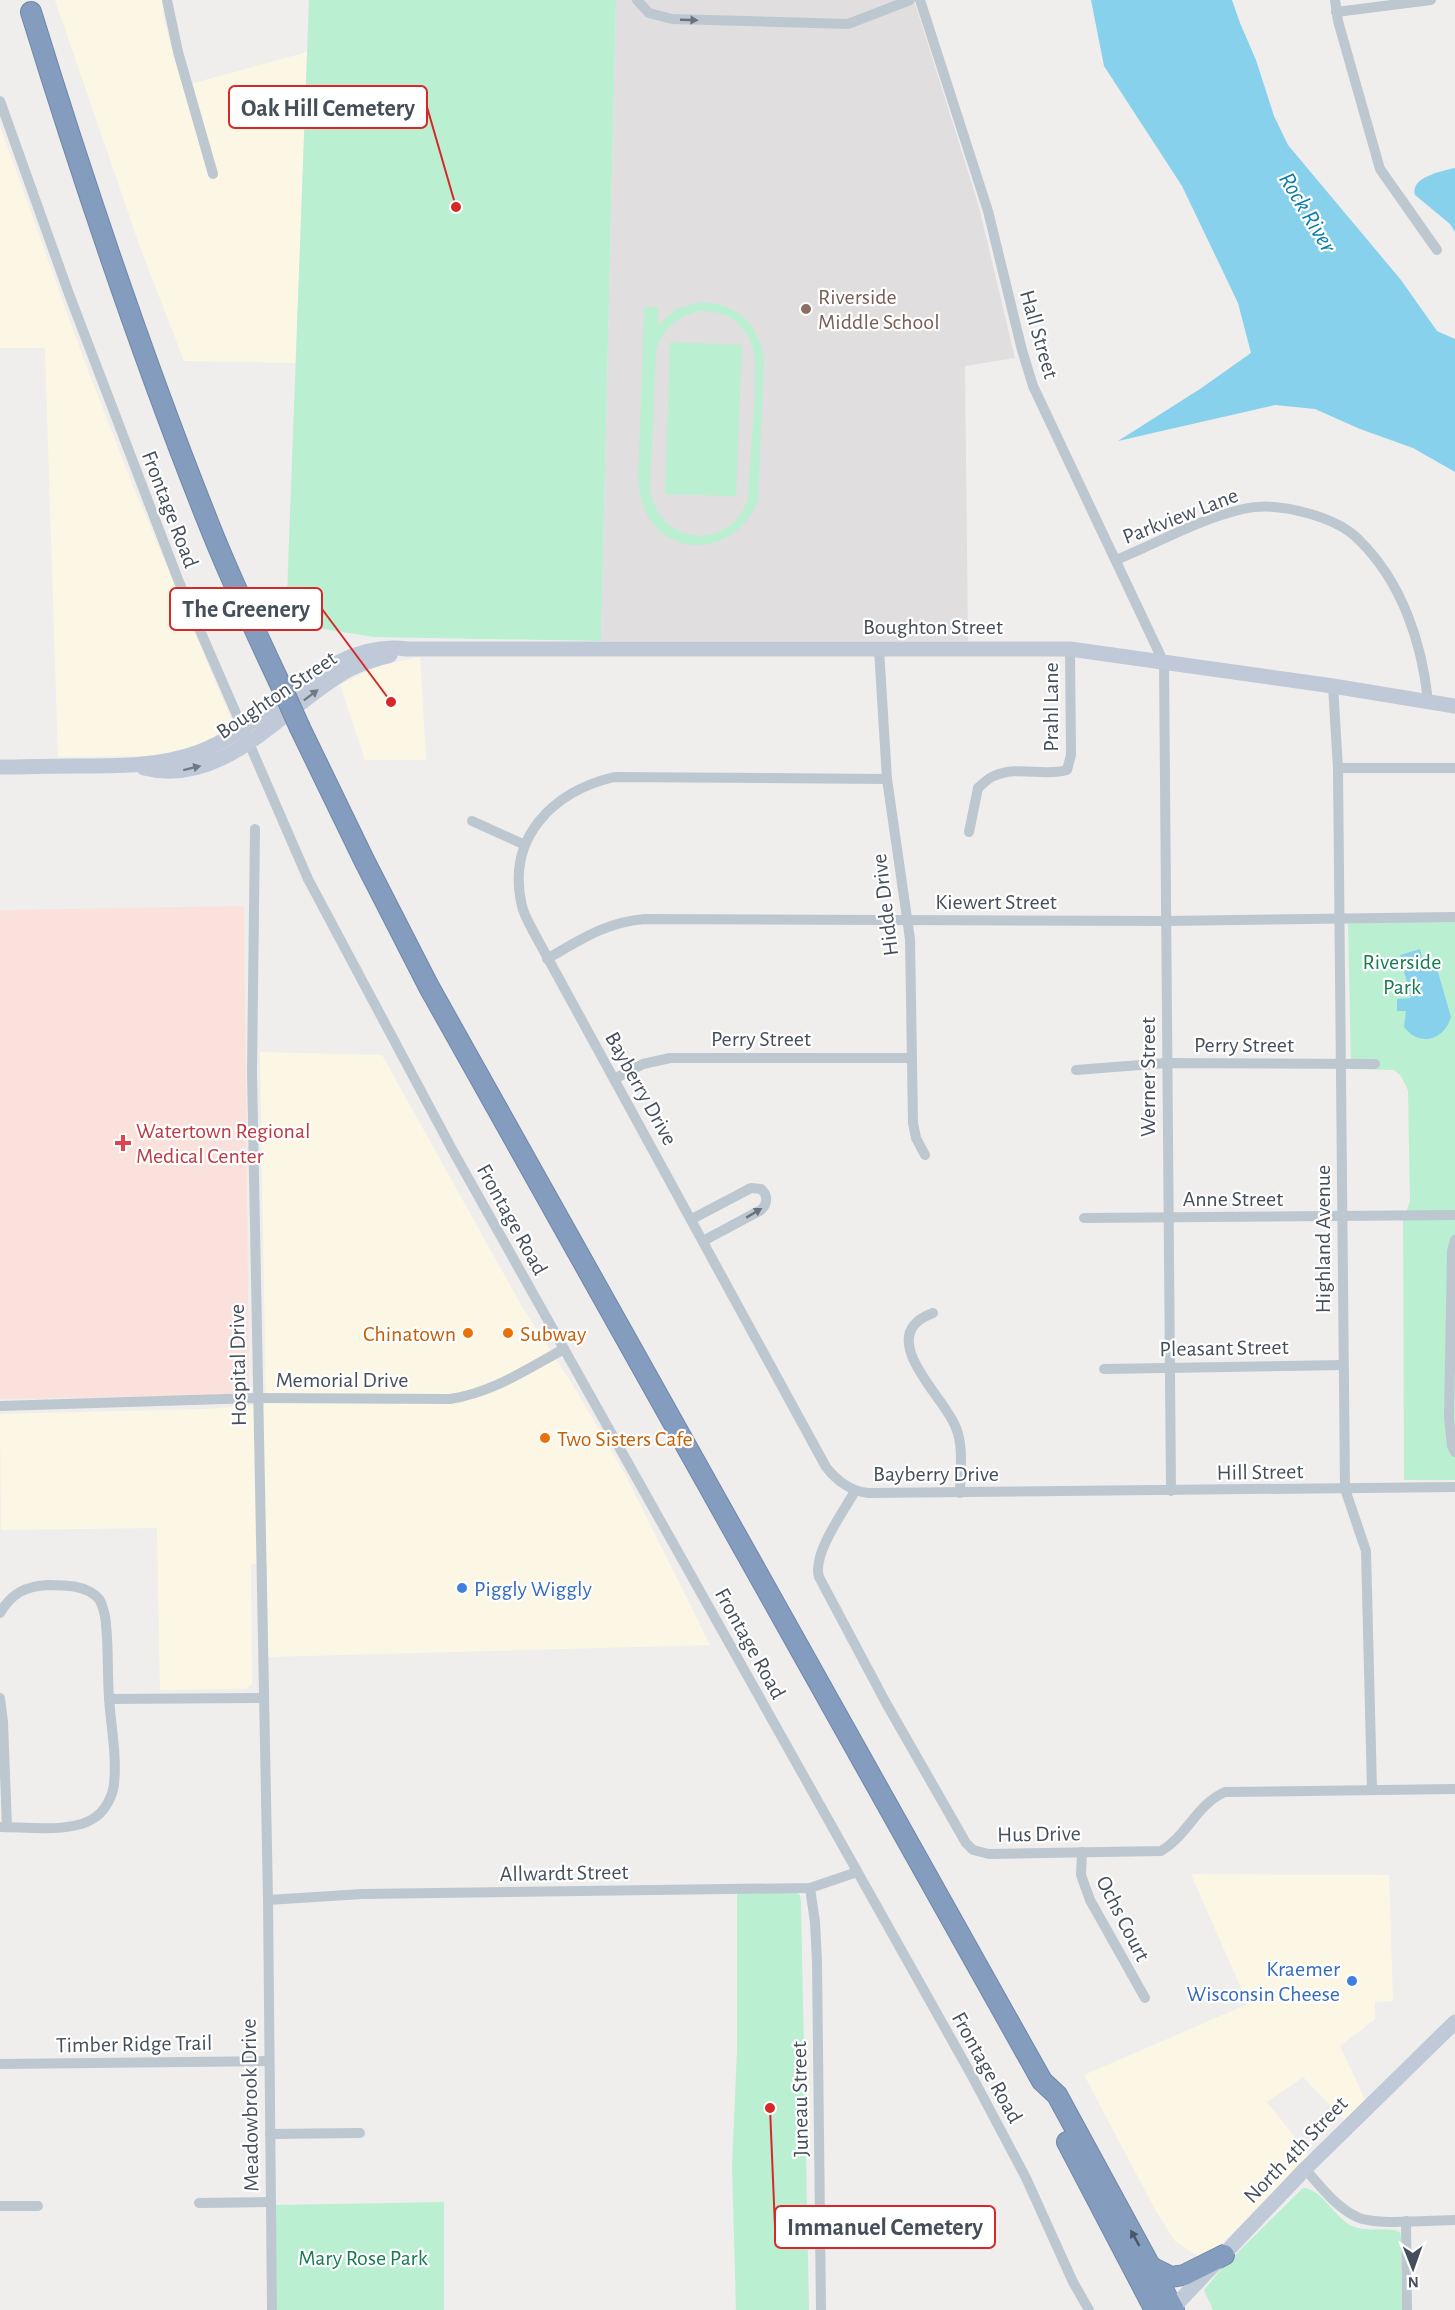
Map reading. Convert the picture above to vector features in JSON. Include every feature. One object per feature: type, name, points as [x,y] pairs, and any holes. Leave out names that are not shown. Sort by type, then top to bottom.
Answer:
[{"type":"highway","points":[[28,4],[82,176],[154,382],[209,524],[300,728],[429,987],[1042,2081],[1046,2100],[1168,2309]]},
{"type":"highway","points":[[1042,2081],[1057,2095],[1150,2267],[1168,2309]]},
{"type":"highway","points":[[1150,2267],[1172,2277],[1184,2275],[1224,2255]]},
{"type":"street","points":[[167,0],[178,52],[213,174]]},
{"type":"street","points":[[637,0],[649,13],[672,19],[848,24],[910,0]]},
{"type":"street","name":"Hall Street","points":[[920,0],[988,211],[1033,386],[1164,663]]},
{"type":"street","points":[[1335,0],[1336,12],[1380,169],[1437,250]]},
{"type":"street","points":[[1336,12],[1431,0]]},
{"type":"street","name":"Frontage Road","points":[[0,102],[118,428],[178,582],[308,879],[367,993],[564,1349],[988,2107],[1026,2178],[1073,2282],[1089,2310]]},
{"type":"street","name":"Parkview Lane","points":[[1116,560],[1212,519],[1245,508],[1268,506],[1288,508],[1330,521],[1359,539],[1383,568],[1398,592],[1425,672],[1428,701]]},
{"type":"street","name":"Boughton Street","points":[[0,767],[135,766],[186,756],[245,737],[309,680],[343,660],[381,647],[407,649],[1070,649],[1333,686],[1455,706]]},
{"type":"street","name":"Hidde Drive","points":[[879,649],[886,779],[908,920],[913,1123],[916,1138],[925,1155]]},
{"type":"street","name":"Prahl Lane","points":[[969,832],[978,788],[994,776],[1021,771],[1057,774],[1067,770],[1071,755],[1070,649]]},
{"type":"street","name":"Werner Street","points":[[1164,663],[1171,1491]]},
{"type":"street","name":"Highland Avenue","points":[[1333,686],[1338,768],[1345,1489],[1366,1551],[1372,1789]]},
{"type":"street","points":[[1338,768],[1455,768]]},
{"type":"street","points":[[472,821],[523,844],[540,820],[569,794],[595,781],[614,777],[886,779]]},
{"type":"street","name":"Hospital Drive","points":[[255,829],[252,1072],[268,1899]]},
{"type":"street","name":"Bayberry Drive","points":[[523,844],[520,865],[522,909],[547,959],[615,1079],[819,1456],[832,1474],[855,1491],[868,1493],[1066,1492]]},
{"type":"street","name":"Kiewert Street","points":[[547,959],[604,927],[627,921],[1167,921],[1455,916]]},
{"type":"street","name":"Perry Street","points":[[615,1079],[643,1064],[670,1058],[912,1058]]},
{"type":"street","name":"Perry Street","points":[[1076,1070],[1166,1063],[1375,1064]]},
{"type":"street","points":[[692,1220],[751,1188],[761,1189],[766,1196],[766,1202],[761,1210],[703,1241]]},
{"type":"street","name":"Anne Street","points":[[1084,1218],[1455,1215]]},
{"type":"street","points":[[1455,1240],[1452,1251],[1449,1417],[1452,1446],[1455,1452]]},
{"type":"street","points":[[933,1313],[915,1323],[910,1335],[910,1350],[914,1364],[949,1411],[956,1428],[960,1445],[960,1493]]},
{"type":"street","name":"Memorial Drive","points":[[0,1406],[257,1398],[450,1399],[489,1390],[564,1349]]},
{"type":"street","name":"Pleasant Street","points":[[1104,1369],[1169,1366],[1343,1365]]},
{"type":"street","name":"Hill Street","points":[[1066,1492],[1455,1487]]},
{"type":"street","name":"Hus Drive","points":[[855,1491],[821,1553],[817,1567],[819,1576],[886,1703],[966,1843],[973,1850],[989,1854],[1161,1851],[1179,1836],[1211,1799],[1225,1792],[1455,1789]]},
{"type":"street","points":[[0,1613],[8,1599],[27,1589],[41,1586],[73,1586],[99,1599],[105,1616],[114,1754],[114,1786],[100,1814],[89,1822],[74,1827],[4,1827],[3,1722],[0,1698]]},
{"type":"street","points":[[109,1699],[263,1698]]},
{"type":"street","name":"Ochs Court","points":[[1082,1852],[1081,1875],[1090,1900],[1144,1998]]},
{"type":"street","name":"Allwardt Street","points":[[268,1899],[374,1894],[810,1888],[857,1872]]},
{"type":"street","name":"Juneau Street","points":[[810,1888],[817,1962],[821,2310]]},
{"type":"street","name":"Meadowbrook Drive","points":[[268,1899],[272,2310]]},
{"type":"street","name":"North 4th Street","points":[[1168,2309],[1224,2255],[1305,2169],[1426,2048],[1455,2022]]},
{"type":"street","name":"Timber Ridge Trail","points":[[0,2064],[269,2061]]},
{"type":"street","points":[[270,2134],[360,2133]]},
{"type":"street","points":[[1305,2169],[1340,2206],[1357,2217],[1371,2220],[1455,2220]]},
{"type":"street","points":[[199,2203],[270,2202]]},
{"type":"street","points":[[0,2206],[38,2205]]},
{"type":"street","points":[[1406,2221],[1407,2310]]},
{"type":"shaded area","points":[[55,0],[162,0],[164,21],[183,86],[307,52],[296,363],[184,361],[139,244]]},
{"type":"shaded area","name":"Riverside Middle School","points":[[616,0],[914,0],[978,203],[1015,358],[965,366],[968,641],[601,641]]},
{"type":"shaded area","points":[[0,126],[84,360],[131,481],[231,719],[231,728],[185,749],[149,756],[58,757],[45,348],[0,348]]},
{"type":"shaded area","points":[[420,657],[426,760],[365,760],[340,685],[382,665]]},
{"type":"shaded area","name":"Watertown Regional Medical Center","points":[[244,906],[249,1386],[245,1390],[226,1394],[190,1396],[0,1399],[0,910]]},
{"type":"shaded area","points":[[260,1052],[382,1055],[521,1305],[574,1387],[625,1474],[710,1645],[268,1657],[267,1564],[251,1564],[252,1684],[246,1689],[160,1690],[157,1528],[1,1530],[0,1414],[207,1409],[266,1404]]},
{"type":"shaded area","points":[[1191,1874],[1389,1875],[1393,2001],[1375,2002],[1375,2019],[1340,2046],[1365,2100],[1345,2121],[1303,2077],[1267,2102],[1310,2156],[1212,2253],[1202,2259],[1175,2241],[1156,2211],[1084,2075],[1248,2004]]},
{"type":"green space","points":[[309,0],[616,0],[601,641],[374,637],[286,623]]},
{"type":"green space","points":[[701,302],[714,303],[735,311],[744,318],[757,335],[764,359],[758,499],[751,514],[741,527],[728,537],[713,543],[698,545],[682,543],[667,537],[654,525],[643,505],[638,482],[644,307],[658,307],[658,325],[676,309]],"holes":[[[705,311],[731,318],[742,327],[748,336],[755,359],[755,394],[748,499],[739,516],[726,528],[711,534],[695,535],[680,531],[666,522],[656,508],[650,490],[656,351],[662,336],[671,325],[690,314]]]},
{"type":"green space","points":[[670,342],[742,345],[736,496],[665,494]]},
{"type":"green space","name":"Riverside Park","points":[[1455,918],[1455,1480],[1404,1480],[1403,1220],[1410,1202],[1408,1090],[1401,1076],[1394,1070],[1351,1069],[1348,920]]},
{"type":"green space","points":[[737,1888],[792,1889],[800,1895],[809,2310],[736,2310],[732,2166],[737,2051]]},
{"type":"green space","points":[[1303,2188],[1317,2193],[1352,2226],[1400,2232],[1402,2310],[1213,2310],[1204,2290],[1223,2267]]},
{"type":"green space","name":"Mary Rose Park","points":[[444,2202],[444,2310],[277,2310],[275,2205]]},
{"type":"water","name":"Rock River","points":[[1091,0],[1232,0],[1256,60],[1274,116],[1288,145],[1401,280],[1437,331],[1455,339],[1455,472],[1413,448],[1360,429],[1315,409],[1275,405],[1118,441],[1200,389],[1251,353],[1238,303],[1182,186],[1104,66]]},
{"type":"water","points":[[1455,168],[1455,232],[1450,224],[1415,195],[1415,189],[1422,179]]},
{"type":"water","points":[[1420,949],[1425,968],[1436,965],[1451,1017],[1443,1032],[1424,1039],[1410,1033],[1404,1027],[1406,1011],[1397,1011],[1397,999],[1411,998],[1400,955]]},
{"type":"place","name":"Oak Hill Cemetery","points":[[456,207]]},
{"type":"place","name":"Riverside Middle School","points":[[806,309]]},
{"type":"place","name":"The Greenery","points":[[391,702]]},
{"type":"place","name":"Watertown Regional Medical Center","points":[[123,1143]]},
{"type":"place","name":"Chinatown","points":[[468,1333]]},
{"type":"place","name":"Subway","points":[[508,1333]]},
{"type":"place","name":"Two Sisters Cafe","points":[[545,1438]]},
{"type":"place","name":"Piggly Wiggly","points":[[462,1588]]},
{"type":"place","name":"Kraemer Wisconsin Cheese","points":[[1352,1981]]},
{"type":"place","name":"Immanuel Cemetery","points":[[770,2108]]}]
